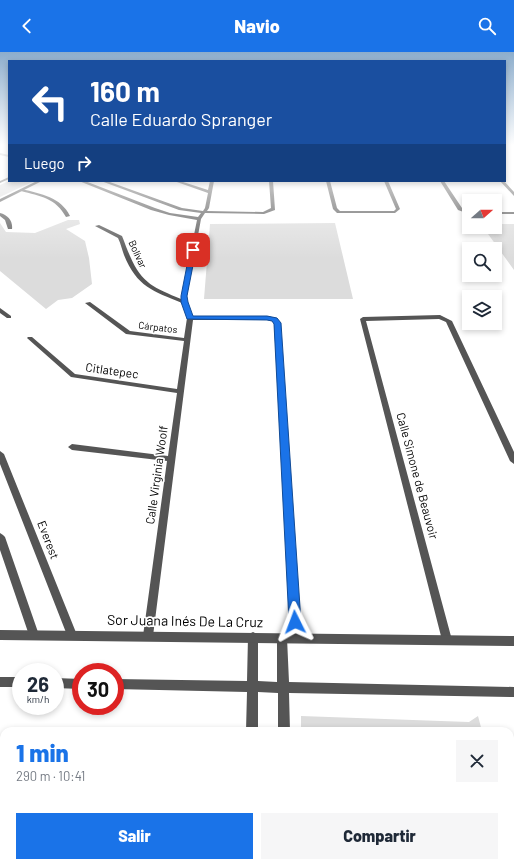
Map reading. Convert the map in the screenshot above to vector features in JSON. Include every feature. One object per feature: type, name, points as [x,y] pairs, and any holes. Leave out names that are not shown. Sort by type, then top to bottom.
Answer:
[{"type":"street","points":[[0,201],[36,183]]},
{"type":"street","points":[[86,183],[153,209],[169,214],[198,219]]},
{"type":"street","points":[[108,183],[171,207],[203,212],[264,213],[274,209],[272,183]]},
{"type":"street","points":[[182,183],[210,192]]},
{"type":"street","points":[[212,183],[207,208],[198,219],[184,302],[190,318],[267,318],[274,319],[278,323],[296,638]]},
{"type":"street","points":[[328,183],[335,210],[343,213],[392,212],[398,209],[387,183]]},
{"type":"street","points":[[443,183],[462,210]]},
{"type":"street","points":[[504,183],[514,195]]},
{"type":"street","points":[[22,190],[50,198],[60,204],[66,210],[68,216]]},
{"type":"street","points":[[502,213],[514,213]]},
{"type":"street","points":[[0,214],[7,217],[10,228]]},
{"type":"street","name":"Bolívar","points":[[97,226],[120,237],[127,256],[140,279],[155,290],[184,302]]},
{"type":"street","name":"Cárpatos","points":[[88,303],[128,333],[187,340]]},
{"type":"street","points":[[0,310],[9,317]]},
{"type":"street","name":"Calle Simone de Beauvoir","points":[[448,640],[363,319],[440,317],[449,320],[514,461]]},
{"type":"street","name":"Calle Virginia Woolf","points":[[148,636],[190,318]]},
{"type":"street","name":"Citlatepec","points":[[30,338],[73,376],[180,391]]},
{"type":"street","points":[[72,447],[171,460]]},
{"type":"street","name":"Everest","points":[[0,454],[72,635]]},
{"type":"street","points":[[0,537],[34,635]]},
{"type":"street","name":"Sor Juana Inés De La Cruz","points":[[0,635],[514,641]]},
{"type":"street","points":[[252,727],[253,637]]},
{"type":"street","points":[[282,638],[284,727]]},
{"type":"street","points":[[0,682],[12,682]]},
{"type":"street","points":[[124,684],[514,692]]},
{"type":"shaded area","points":[[4,183],[30,183],[0,197],[0,185]]},
{"type":"shaded area","points":[[68,220],[79,220],[80,224],[66,229],[85,241],[89,258],[92,284],[72,298],[58,300],[46,309],[0,271],[0,223],[6,232],[35,233]]},
{"type":"shaded area","points":[[335,223],[353,299],[204,299],[210,224]]},
{"type":"shaded area","points":[[502,224],[514,224],[514,270],[502,253],[502,242],[494,242],[488,234],[502,234]]},
{"type":"shaded area","points":[[301,716],[469,722],[478,716],[481,727],[301,727]]},
{"type":"route","points":[[193,250],[184,296],[184,302],[190,318],[272,318],[278,323],[295,622]]}]
